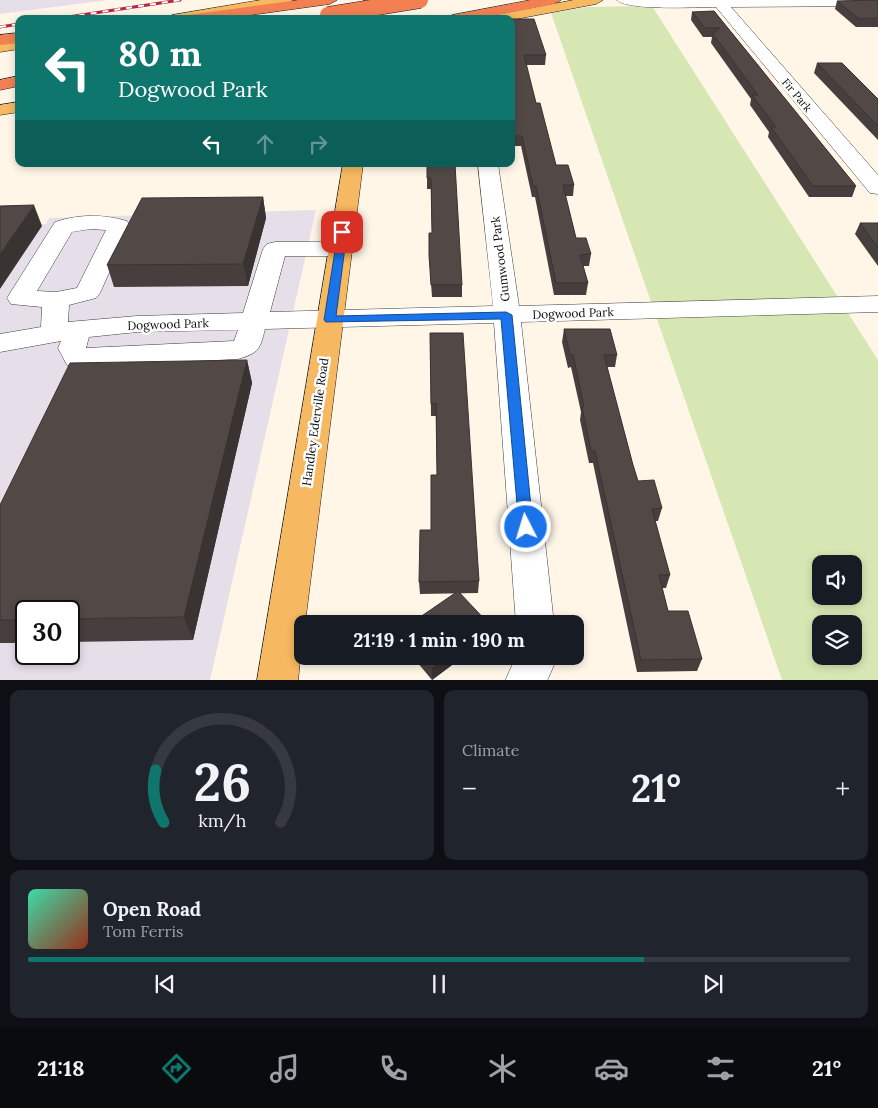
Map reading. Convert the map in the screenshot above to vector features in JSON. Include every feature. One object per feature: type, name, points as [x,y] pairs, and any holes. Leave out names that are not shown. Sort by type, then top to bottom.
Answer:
[{"type":"highway","points":[[450,12],[484,0]]},
{"type":"highway","points":[[450,12],[554,0]]},
{"type":"highway","points":[[235,15],[329,7],[426,5]]},
{"type":"highway","points":[[390,15],[426,5]]},
{"type":"highway","points":[[317,15],[329,7]]},
{"type":"highway","points":[[0,40],[15,38]]},
{"type":"highway","points":[[0,84],[15,82]]},
{"type":"highway","points":[[0,93],[15,92]]},
{"type":"highway","points":[[0,100],[15,98]]},
{"type":"main road","points":[[196,15],[286,0]]},
{"type":"main road","points":[[369,15],[371,0]]},
{"type":"main road","points":[[385,15],[387,0]]},
{"type":"main road","points":[[515,15],[596,0]]},
{"type":"main road","points":[[0,47],[15,45]]},
{"type":"main road","points":[[0,110],[15,108]]},
{"type":"main road","name":"Handley Ederville Road","points":[[277,680],[353,167]]},
{"type":"street","points":[[624,0],[647,3],[719,1],[845,1],[874,3]]},
{"type":"street","name":"Fir Park","points":[[719,1],[878,188]]},
{"type":"street","name":"Gumwood Park","points":[[488,167],[506,315],[534,615]]},
{"type":"street","points":[[56,300],[77,358],[238,350],[247,346],[275,249],[340,249]]},
{"type":"street","name":"Dogwood Park","points":[[254,321],[878,304]]},
{"type":"street","points":[[0,343],[66,331]]},
{"type":"street","points":[[525,680],[534,665]]},
{"type":"shaded area","points":[[0,0],[108,0],[0,14]]},
{"type":"shaded area","points":[[316,210],[210,680],[0,680],[0,225],[46,224],[49,218]]},
{"type":"green space","points":[[652,6],[878,360],[878,680],[782,680],[551,13],[587,7]]},
{"type":"building","points":[[878,0],[878,18],[859,19],[837,1]]},
{"type":"building","points":[[714,11],[856,186],[813,186],[771,127],[776,127],[752,95],[758,95],[713,34],[720,28],[705,28],[692,12]]},
{"type":"building","points":[[515,19],[534,19],[546,55],[524,55],[536,103],[540,103],[556,165],[568,165],[574,185],[563,185],[576,238],[586,238],[591,254],[580,255],[588,283],[556,283],[536,186],[533,186],[522,136],[515,136]]},
{"type":"building","points":[[817,63],[842,63],[878,99],[878,126]]},
{"type":"building","points":[[427,167],[455,167],[462,285],[431,285],[429,233],[432,233],[431,178],[427,178]]},
{"type":"building","points":[[263,197],[243,264],[107,265],[142,198]]},
{"type":"building","points":[[34,205],[0,254],[0,206]]},
{"type":"building","points":[[860,223],[878,223],[878,248]]},
{"type":"building","points":[[564,329],[610,329],[617,355],[604,355],[633,465],[638,481],[654,480],[662,508],[652,509],[670,575],[659,575],[668,611],[688,611],[702,659],[641,660],[595,451],[591,451],[573,355],[570,355]]},
{"type":"building","points":[[430,333],[463,333],[479,581],[419,582],[420,530],[431,530],[431,475],[437,475],[436,403],[431,404]]},
{"type":"building","points":[[247,360],[184,617],[80,619],[80,600],[15,600],[15,620],[0,620],[0,505],[70,363]]},
{"type":"building","points":[[458,591],[481,615],[423,615]]},
{"type":"railway","points":[[81,15],[180,0]]},
{"type":"railway","points":[[0,27],[15,25]]},
{"type":"route","points":[[342,232],[330,320],[506,315],[526,527]]}]
